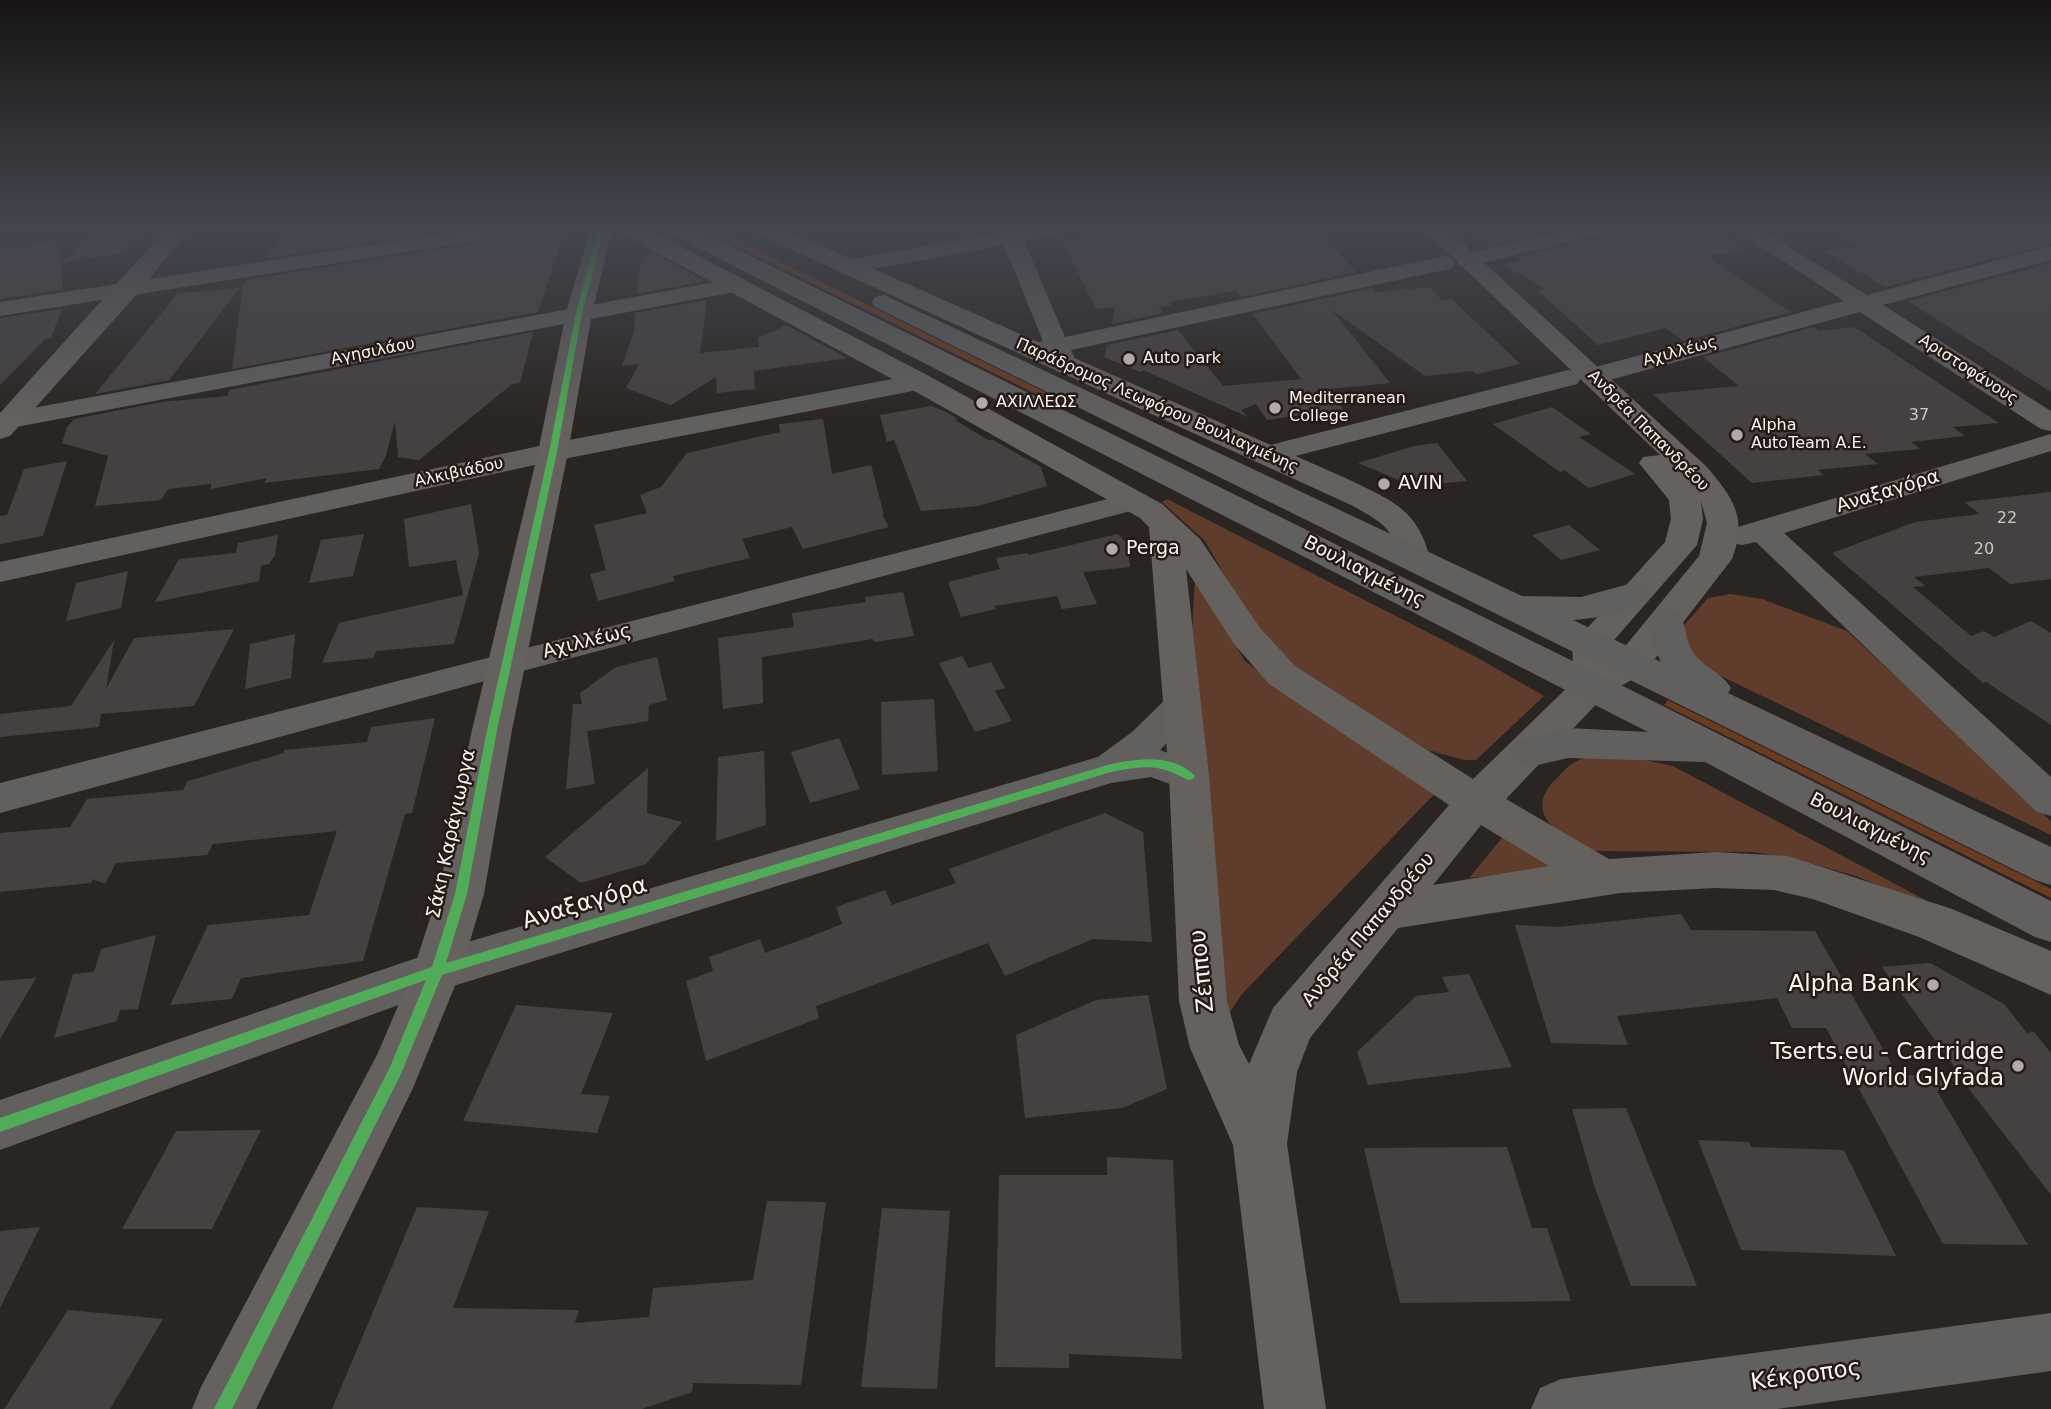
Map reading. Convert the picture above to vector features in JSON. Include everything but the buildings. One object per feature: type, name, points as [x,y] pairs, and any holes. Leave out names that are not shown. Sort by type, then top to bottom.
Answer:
[{"type":"main road","name":"Βουλιαγμένης","points":[[806,293],[1592,686],[2051,923]]},
{"type":"main road","name":"Βουλιαγμένης","points":[[864,293],[2051,867]]},
{"type":"main road","points":[[1200,456],[1237,458],[1264,455]]},
{"type":"main road","points":[[1499,600],[1543,608],[1586,609],[1604,606],[1633,594]]},
{"type":"main road","points":[[1666,621],[1668,645],[1681,664],[1696,678],[1749,714],[1812,750]]},
{"type":"main road","points":[[1529,752],[1568,743],[1715,750]]},
{"type":"street","points":[[0,309],[104,293]]},
{"type":"street","points":[[3,424],[125,293]]},
{"type":"street","name":"Σάκη Καράγιωργα","points":[[223,1409],[395,1071],[438,971],[461,894],[506,663],[554,452],[579,313],[589,293]]},
{"type":"street","name":"Αγησιλάου","points":[[3,424],[693,293]]},
{"type":"street","points":[[752,293],[919,382],[1150,512],[1188,546],[1247,636],[1282,675],[1476,802],[1605,878]]},
{"type":"street","name":"Παράδρομος Λεωφόρου Βουλιαγμένης","points":[[907,293],[1052,354],[1264,455],[1331,482],[1386,515],[1406,531],[1413,559]]},
{"type":"street","points":[[1031,293],[1052,354],[1317,293]]},
{"type":"street","name":"Ανδρέα Παπανδρέου","points":[[1260,1144],[1271,1072],[1291,1024],[1476,802],[1529,752],[1592,686],[1631,664],[1715,559],[1724,541],[1724,524],[1719,505],[1708,488],[1580,377],[1489,293]]},
{"type":"street","name":"Αριστοφάνους","points":[[1847,293],[2051,423]]},
{"type":"street","name":"Αχιλλέως","points":[[1264,455],[1580,377],[1902,293]]},
{"type":"street","name":"Ανδρέα Παπανδρέου","points":[[1580,377],[1672,482],[1684,498],[1689,511],[1680,545],[1633,594],[1590,645]]},
{"type":"street","name":"Αλκιβιάδου","points":[[0,572],[554,452],[919,382]]},
{"type":"street","name":"Αναξαγόρα","points":[[1724,541],[2051,442]]},
{"type":"street","name":"Αχιλλέως","points":[[0,798],[506,663],[1150,512]]},
{"type":"street","name":"Ζέππου","points":[[1150,512],[1181,706],[1189,776],[1203,1001],[1214,1048],[1260,1144],[1295,1409]]},
{"type":"street","points":[[1762,530],[2051,801]]},
{"type":"street","points":[[1590,645],[1592,686]]},
{"type":"street","name":"Αναξαγόρα","points":[[1111,768],[1145,742],[1181,706]]},
{"type":"street","name":"Αναξαγόρα","points":[[0,1125],[438,971],[1111,768],[1156,762],[1170,765],[1189,776]]},
{"type":"street","points":[[1386,911],[1605,878],[1672,872],[1760,871],[1785,874],[1920,916],[1987,943],[2051,974]]},
{"type":"street","name":"Κέκροπος","points":[[1561,1409],[2051,1342]]},
{"type":"shaded area","points":[[831,293],[843,293],[1053,396],[1046,399]]},
{"type":"shaded area","points":[[1167,499],[1476,657],[1544,696],[1476,760],[1464,760],[1428,750],[1324,690],[1275,651],[1205,541],[1162,502]]},
{"type":"shaded area","points":[[1195,578],[1245,661],[1295,700],[1442,786],[1242,994],[1228,1015],[1192,632]]},
{"type":"shaded area","points":[[1730,594],[1762,599],[1847,631],[2051,821],[2051,835],[1698,665],[1680,630],[1708,598]]},
{"type":"shaded area","points":[[1668,700],[2051,889],[2051,898],[1664,705]]},
{"type":"shaded area","points":[[1621,755],[1673,766],[1980,929],[1856,876],[1798,860],[1754,852],[1595,851],[1570,840],[1550,824],[1544,814],[1542,803],[1546,792],[1571,764],[1582,759]]},
{"type":"shaded area","points":[[1507,832],[1569,868],[1469,878]]},
{"type":"cycle path","points":[[223,1409],[395,1071],[437,971],[461,894],[492,730],[553,452],[584,293]]},
{"type":"cycle path","points":[[0,1125],[437,971],[1111,768],[1151,763],[1189,776]]},
{"type":"place","name":"Auto park","points":[[1129,359]]},
{"type":"place","name":"ΑΧΙΛΛΕΩΣ","points":[[982,403]]},
{"type":"place","name":"Mediterranean College","points":[[1275,408]]},
{"type":"place","name":"Alpha AutoTeam Α.Ε.","points":[[1737,435]]},
{"type":"place","name":"AVIN","points":[[1384,484]]},
{"type":"place","name":"Perga","points":[[1112,549]]},
{"type":"place","name":"Alpha Bank","points":[[1933,985]]},
{"type":"place","name":"Tserts.eu - Cartridge World Glyfada","points":[[2018,1066]]}]
